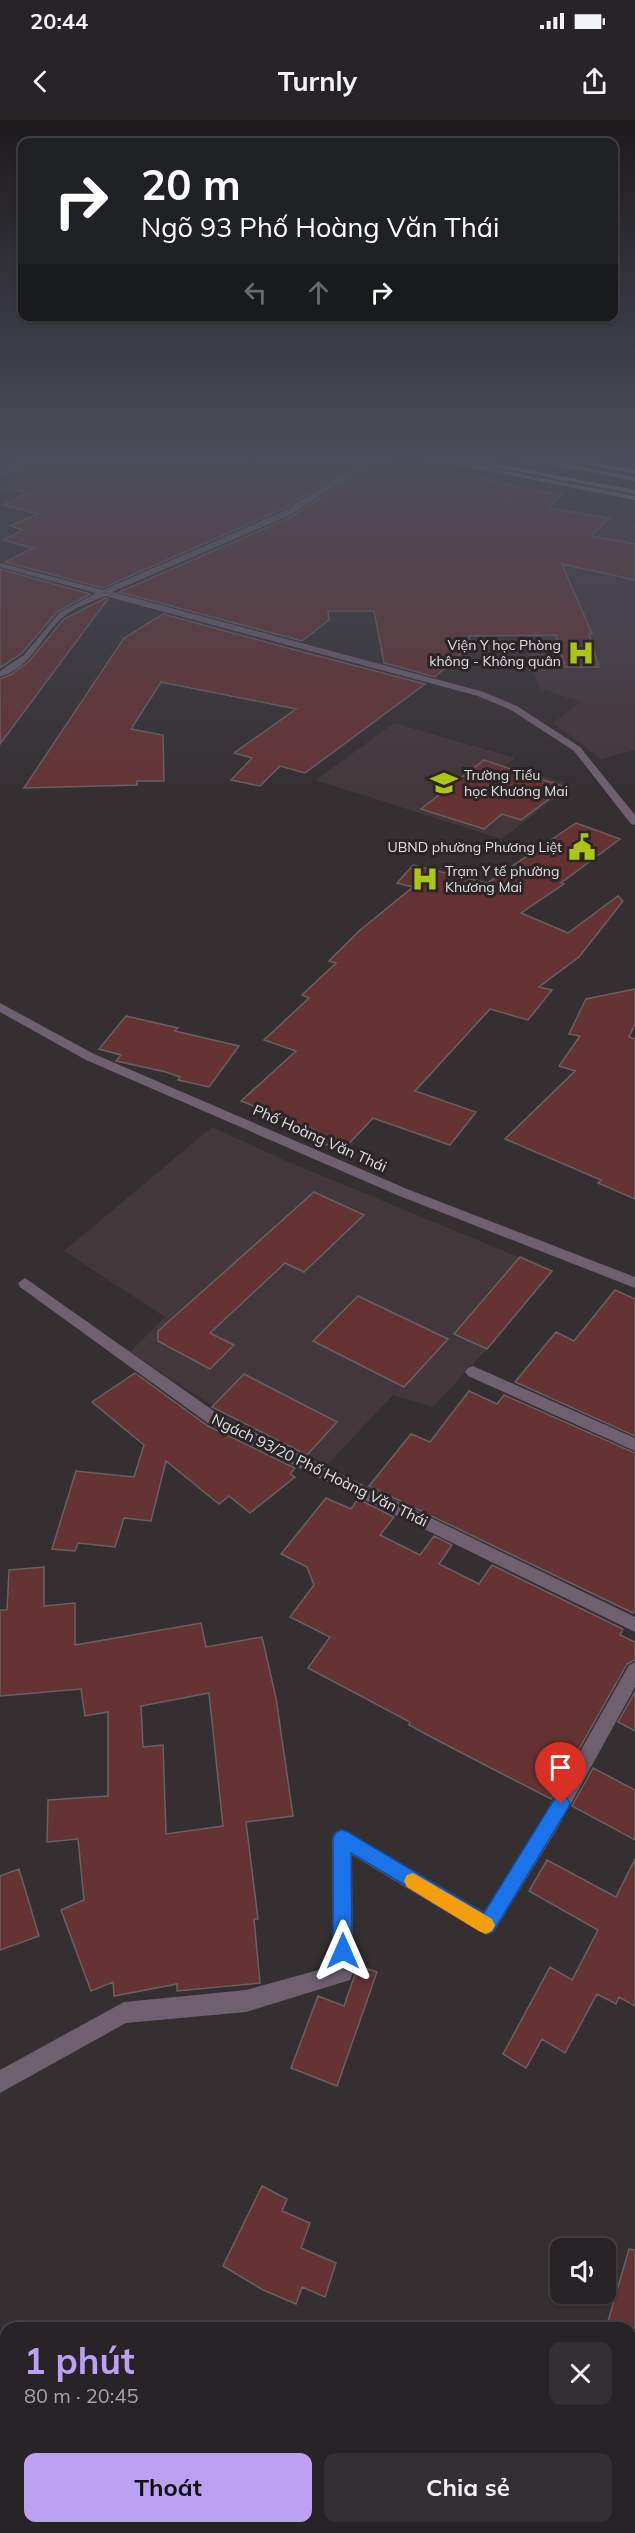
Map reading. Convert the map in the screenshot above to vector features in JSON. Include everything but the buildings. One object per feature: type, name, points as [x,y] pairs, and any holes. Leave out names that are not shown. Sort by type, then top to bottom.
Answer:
[{"type":"street","points":[[21,571],[481,694],[514,708],[577,749],[635,822]]},
{"type":"street","points":[[0,674],[17,667],[33,653],[57,618],[102,592],[152,571]]},
{"type":"street","name":"Phố Hoàng Văn Thái","points":[[0,1007],[90,1057],[402,1192],[635,1283]]},
{"type":"street","name":"Ngách 93/20 Phố Hoàng Văn Thái","points":[[25,1283],[215,1420],[635,1625]]},
{"type":"street","points":[[473,1372],[635,1445]]},
{"type":"street","points":[[0,2082],[124,2013],[246,2001],[343,1973],[342,1838],[487,1925],[550,1823],[635,1670]]},
{"type":"shaded area","name":"Viện Y học Phòng không - Không quân","points":[[518,571],[635,571],[635,750],[601,759],[553,723],[581,702],[539,688],[506,592]]},
{"type":"shaded area","name":"Trường Tiểu học Khương Mai","points":[[394,723],[515,758],[502,768],[508,770],[512,767],[573,785],[501,839],[316,780]]},
{"type":"shaded area","points":[[212,1127],[284,1160],[552,1271],[487,1349],[433,1407],[393,1395],[327,1465],[216,1408],[130,1352],[165,1317],[64,1251]]},
{"type":"slow traffic","points":[[413,1881],[486,1925]]},
{"type":"place","name":"Viện Y học Phòng không - Không quân","points":[[581,653]]},
{"type":"place","name":"Trường Tiểu học Khương Mai","points":[[444,783]]},
{"type":"place","name":"UBND phường Phương Liệt","points":[[582,847]]},
{"type":"place","name":"Trạm Y tế phường Khương Mai","points":[[425,879]]},
{"type":"route","points":[[343,1951],[342,1838],[487,1925],[561,1804]]}]
